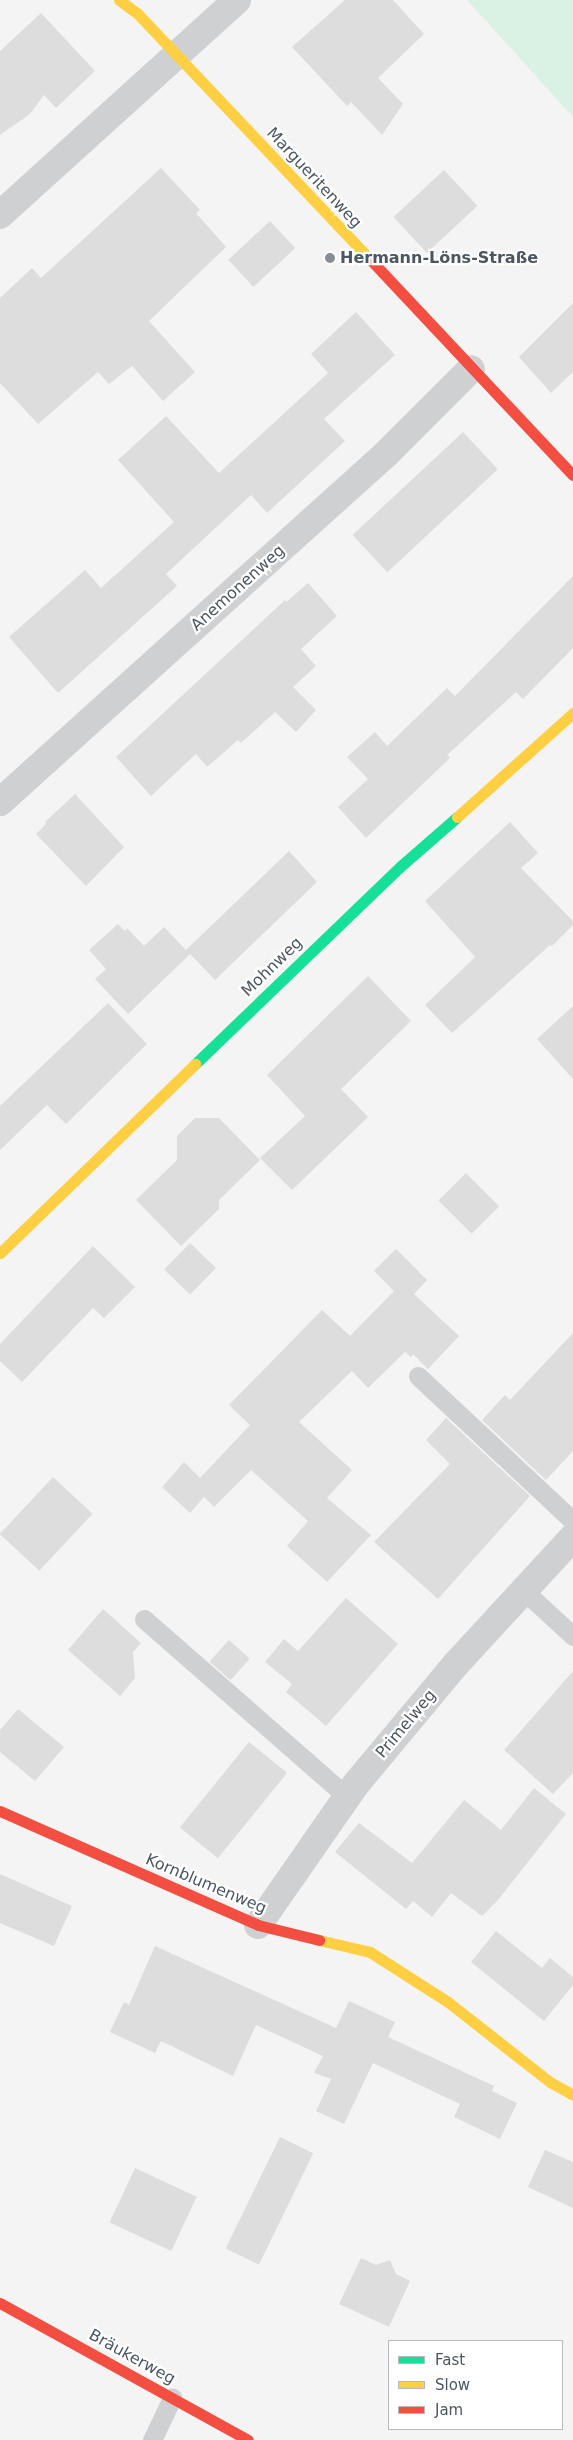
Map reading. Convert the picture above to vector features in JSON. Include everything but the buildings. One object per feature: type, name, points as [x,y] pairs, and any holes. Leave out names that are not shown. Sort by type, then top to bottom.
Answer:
[{"type":"street","name":"Margueritenweg","points":[[119,0],[137,13],[573,475]]},
{"type":"street","points":[[0,215],[237,0]]},
{"type":"street","name":"Anemonenweg","points":[[0,802],[386,454],[471,369]]},
{"type":"street","name":"Mohnweg","points":[[0,1253],[402,865],[573,712]]},
{"type":"street","name":"Primelweg","points":[[258,1925],[347,1797],[456,1664],[573,1537]]},
{"type":"street","name":"Kornblumenweg","points":[[0,1811],[258,1925],[370,1952],[448,2002],[550,2082],[573,2095]]},
{"type":"street","name":"Bräukerweg","points":[[0,2304],[248,2440]]},
{"type":"lane","points":[[418,1376],[573,1521]]},
{"type":"lane","points":[[523,1590],[573,1636]]},
{"type":"lane","points":[[144,1619],[347,1797]]},
{"type":"lane","points":[[152,2440],[172,2398]]},
{"type":"green space","points":[[467,0],[573,0],[573,117]]},
{"type":"traffic: fast","points":[[195,1064],[402,865],[457,817]]},
{"type":"traffic: slow","points":[[119,0],[137,13],[368,257]]},
{"type":"traffic: slow","points":[[457,817],[573,713]]},
{"type":"traffic: slow","points":[[0,1253],[195,1064]]},
{"type":"traffic: slow","points":[[319,1940],[370,1952],[448,2002],[550,2082],[573,2095]]},
{"type":"traffic: jam","points":[[368,257],[573,475]]},
{"type":"traffic: jam","points":[[0,1811],[258,1925],[319,1940]]},
{"type":"traffic: jam","points":[[0,2303],[248,2440]]},
{"type":"place","name":"Hermann-Löns-Straße","points":[[330,258]]}]
